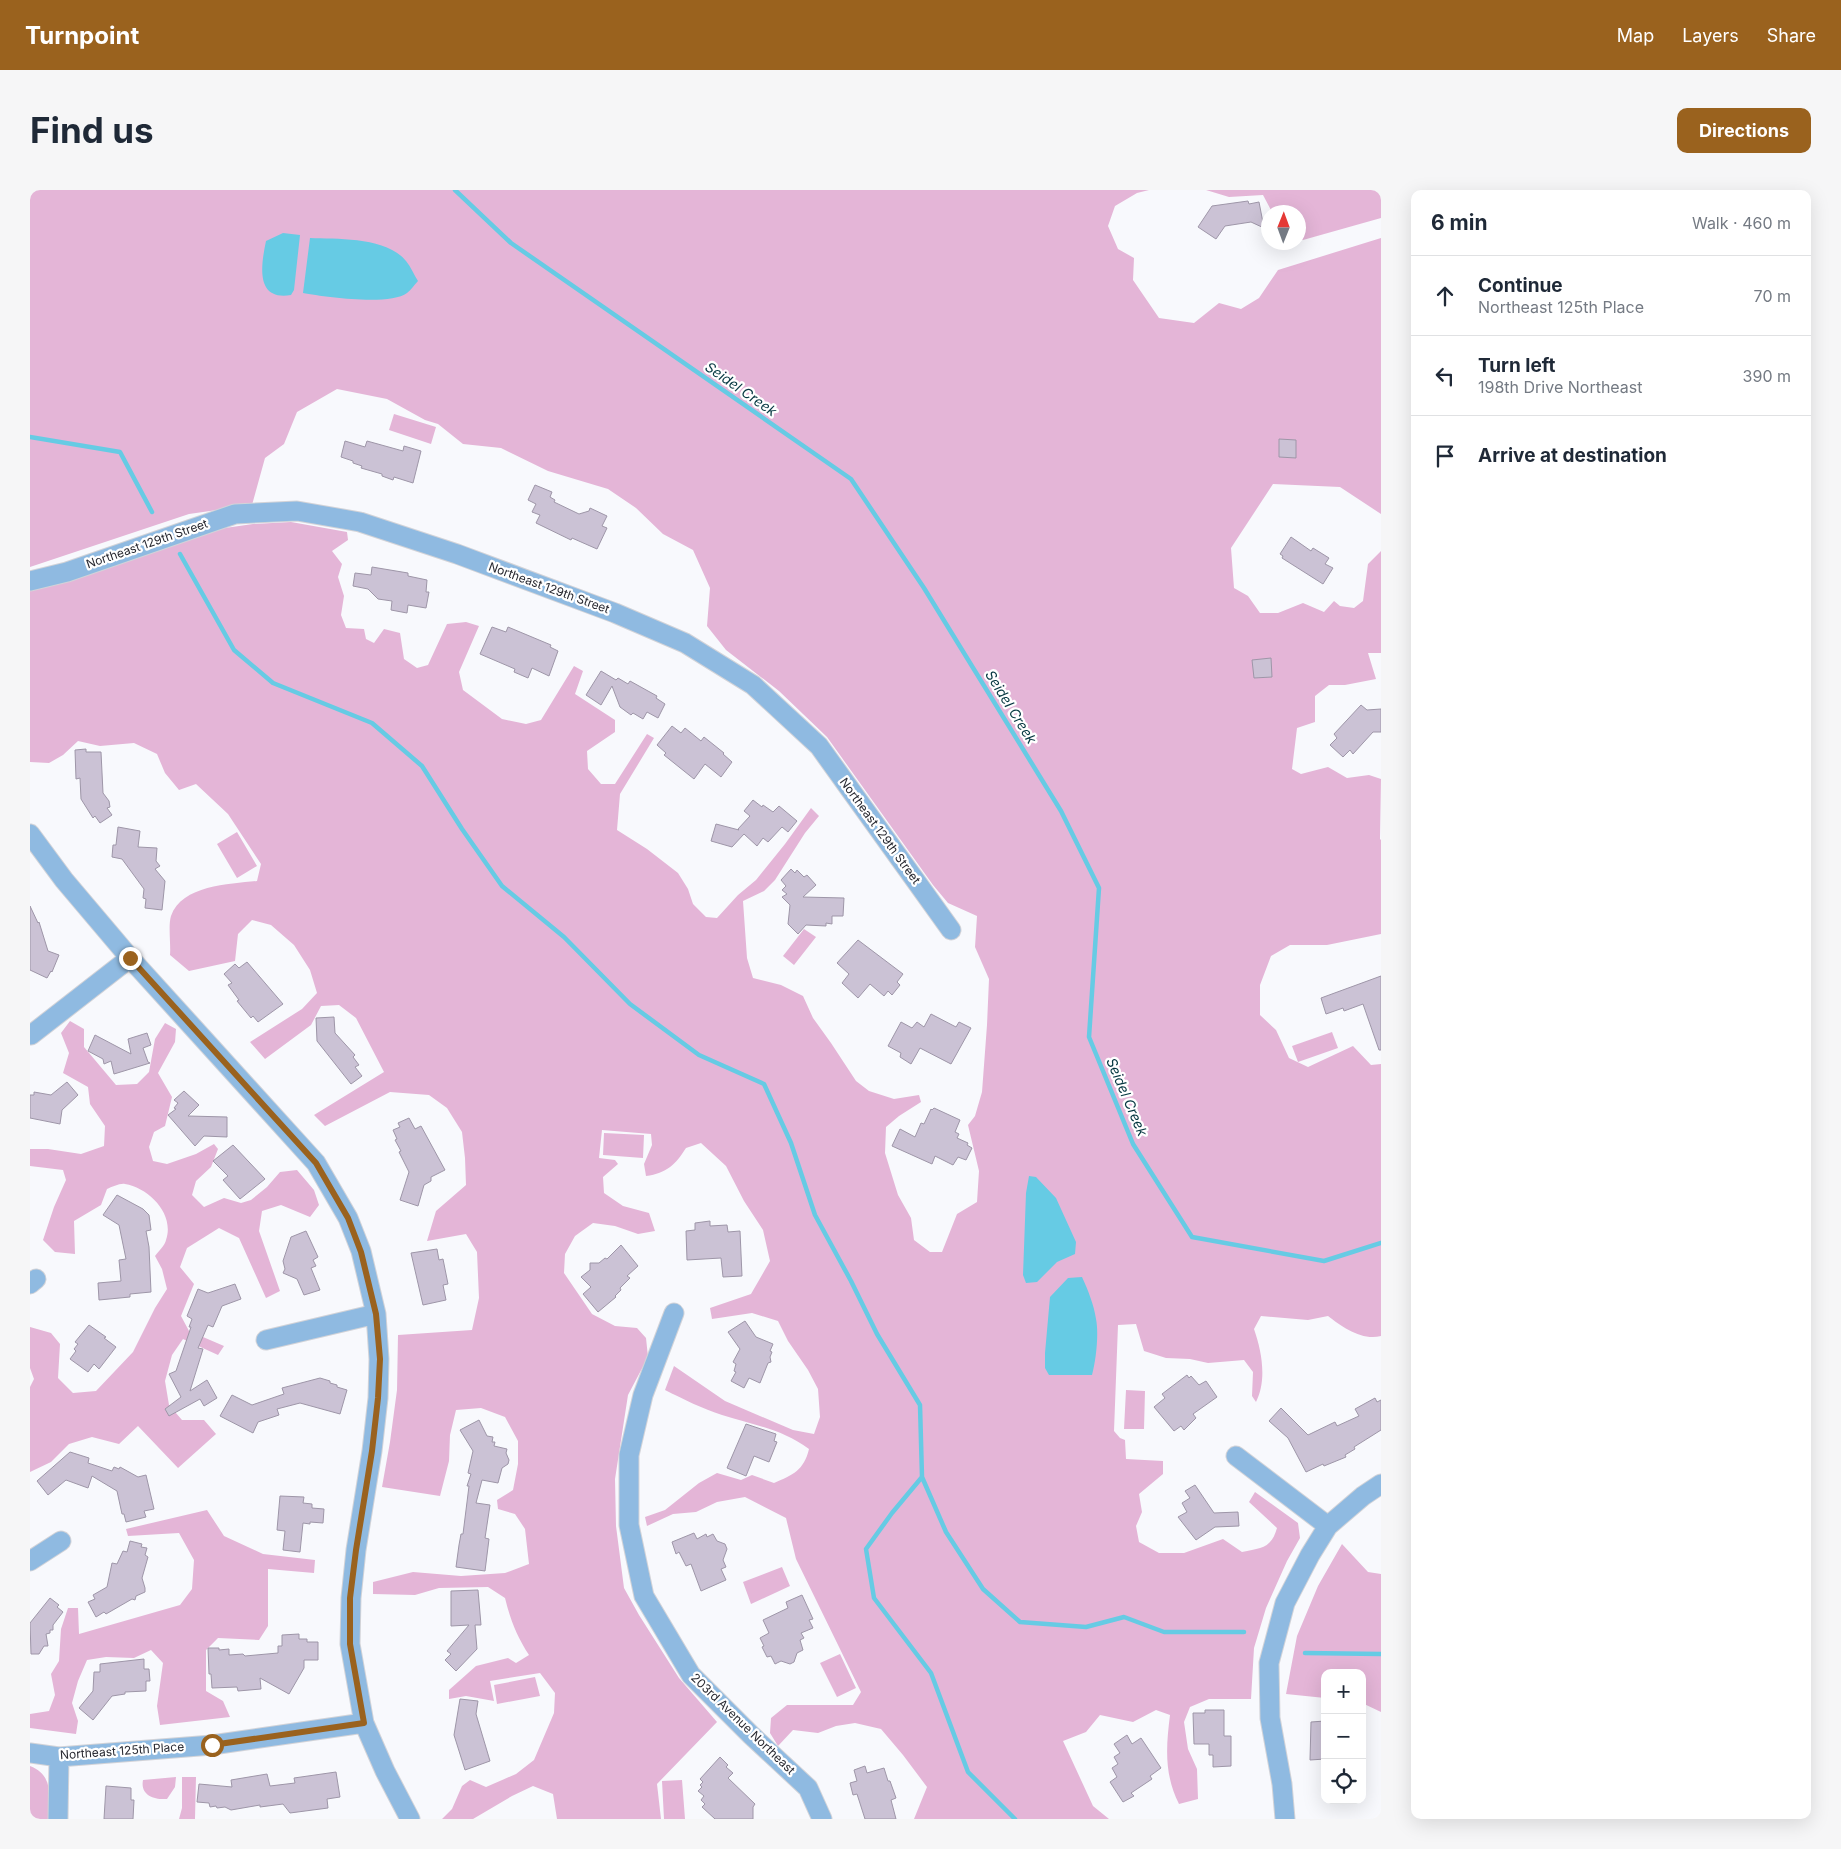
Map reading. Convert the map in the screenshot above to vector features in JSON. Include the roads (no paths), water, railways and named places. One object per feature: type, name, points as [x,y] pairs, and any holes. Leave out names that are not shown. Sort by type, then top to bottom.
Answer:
[{"type":"street","name":"Northeast 129th Street","points":[[30,581],[67,572],[235,514],[297,511],[360,522],[457,554],[607,610],[685,643],[754,685],[819,746],[951,930]]},
{"type":"street","points":[[30,834],[64,880],[130,958],[316,1163],[348,1218],[361,1252],[376,1314],[380,1359],[372,1451],[350,1598],[350,1644],[364,1723],[385,1771],[410,1819]]},
{"type":"street","points":[[31,1035],[130,958]]},
{"type":"street","name":"203rd Avenue Northeast","points":[[674,1313],[643,1395],[629,1455],[630,1524],[644,1596],[691,1675],[808,1788],[822,1819]]},
{"type":"street","points":[[266,1340],[376,1314]]},
{"type":"street","points":[[1236,1456],[1328,1526]]},
{"type":"street","points":[[1286,1819],[1282,1784],[1270,1718],[1269,1663],[1285,1603],[1310,1555],[1328,1526],[1363,1496],[1381,1484]]},
{"type":"street","points":[[30,1561],[61,1541]]},
{"type":"street","name":"Northeast 125th Place","points":[[30,1753],[59,1757],[212,1745],[364,1723]]},
{"type":"street","points":[[58,1819],[59,1757]]},
{"type":"water","points":[[283,233],[300,235],[294,290],[291,295],[279,295],[271,292],[266,287],[263,279],[262,270],[266,241]]},
{"type":"water","points":[[310,238],[348,239],[375,243],[387,247],[398,253],[406,261],[418,281],[407,293],[399,297],[387,299],[326,297],[303,293]]},
{"type":"water","points":[[1029,1176],[1036,1177],[1056,1198],[1076,1242],[1075,1254],[1057,1262],[1037,1282],[1026,1283],[1023,1275],[1026,1193]]},
{"type":"water","points":[[1082,1277],[1089,1292],[1097,1325],[1097,1347],[1092,1375],[1049,1375],[1045,1368],[1045,1353],[1050,1297],[1068,1278]]},
{"type":"waterway","name":"Seidel Creek","points":[[455,190],[511,243],[851,479],[924,588],[1061,811],[1099,888],[1089,1037],[1133,1144],[1192,1237],[1324,1261],[1381,1243]]},
{"type":"waterway","points":[[30,437],[120,452],[152,512]]},
{"type":"waterway","points":[[180,554],[234,650],[273,683],[372,723],[422,766],[462,829],[502,886],[564,937],[630,1004],[699,1055],[764,1084],[791,1143],[815,1215],[877,1334],[920,1405],[922,1477],[892,1513],[866,1549],[874,1598],[931,1673],[968,1772],[1015,1819]]},
{"type":"waterway","points":[[922,1477],[946,1532],[983,1589],[1020,1622],[1086,1627],[1124,1617],[1164,1632],[1244,1632]]},
{"type":"waterway","points":[[1305,1653],[1381,1654]]}]
